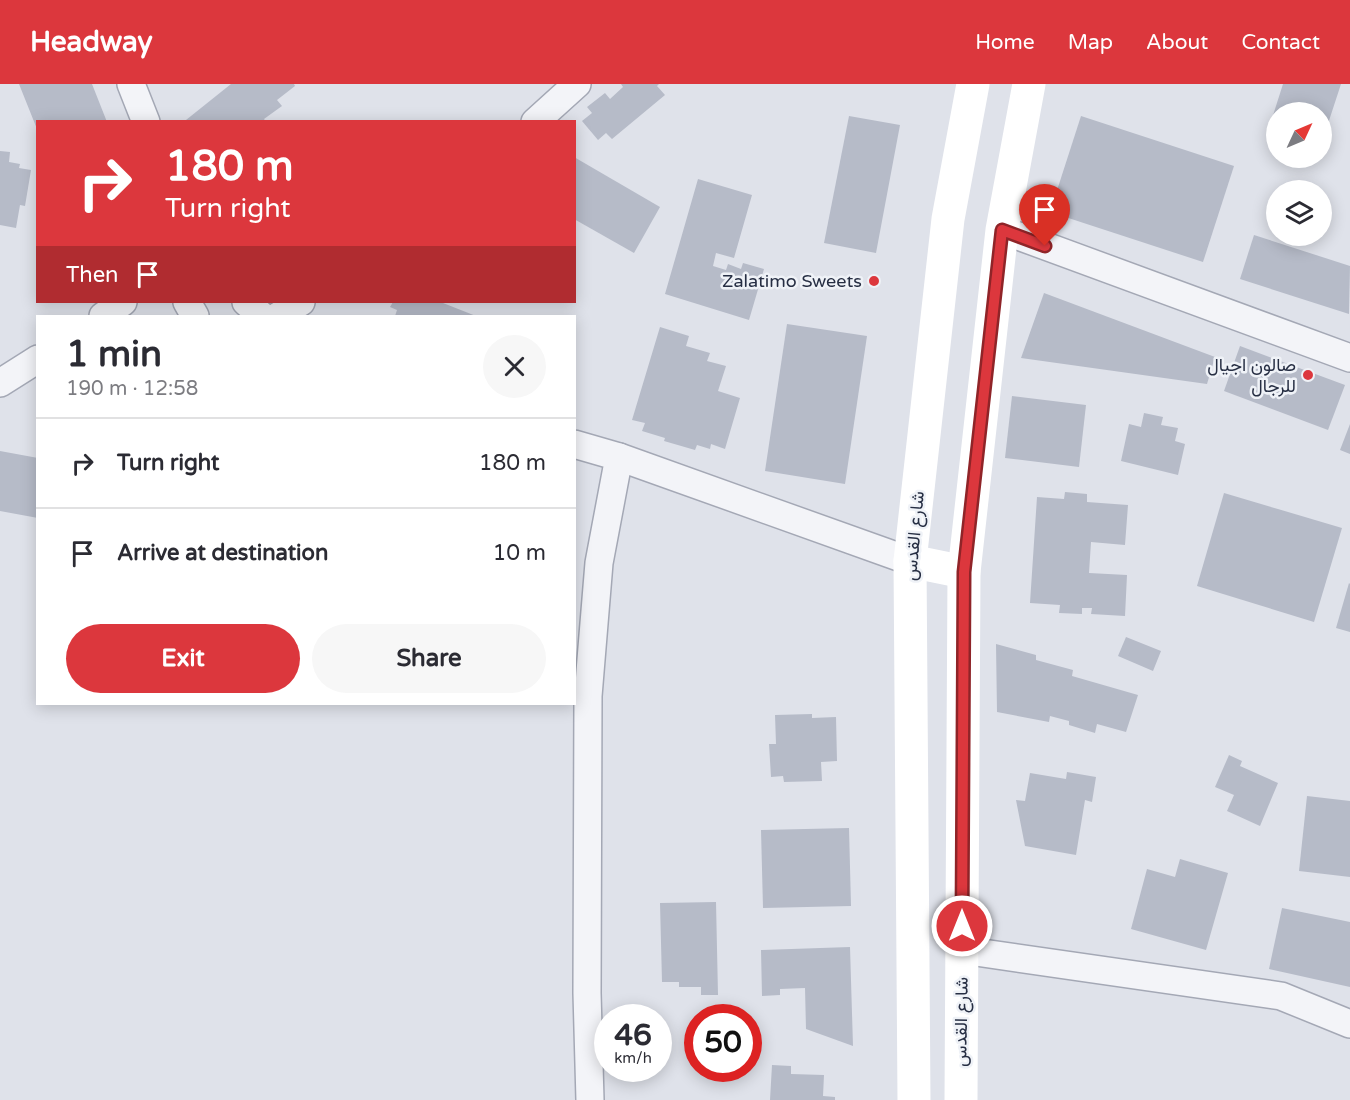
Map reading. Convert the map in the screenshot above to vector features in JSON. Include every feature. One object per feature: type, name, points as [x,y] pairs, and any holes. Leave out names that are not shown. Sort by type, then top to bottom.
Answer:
[{"type":"main road","name":"شارع القدس","points":[[914,1100],[910,561],[948,219],[973,84]]},
{"type":"main road","name":"شارع القدس","points":[[961,1100],[964,572],[1002,230],[1029,84]]},
{"type":"main road","points":[[910,561],[964,572]]},
{"type":"main road","points":[[914,942],[962,950]]},
{"type":"street","points":[[131,84],[145,120]]},
{"type":"street","points":[[537,120],[577,84]]},
{"type":"street","points":[[1002,230],[1350,358]]},
{"type":"street","points":[[104,315],[122,303]]},
{"type":"street","points":[[247,303],[260,315]]},
{"type":"street","points":[[280,315],[299,303]]},
{"type":"street","points":[[0,383],[36,360]]},
{"type":"street","points":[[576,445],[620,457],[910,561]]},
{"type":"street","points":[[590,1100],[586,993],[588,696],[599,563],[620,457]]},
{"type":"street","points":[[962,950],[1281,996],[1350,1024]]},
{"type":"building","points":[[19,84],[92,84],[106,120],[36,120],[36,126]]},
{"type":"building","points":[[231,84],[294,84],[295,86],[277,100],[282,106],[265,120],[186,120]]},
{"type":"building","points":[[621,84],[659,84],[657,86],[665,95],[612,139],[606,133],[598,140],[582,121],[592,113],[587,107],[605,93],[610,99],[623,87]]},
{"type":"building","points":[[1283,84],[1341,84],[1332,111],[1332,102],[1277,102]]},
{"type":"building","points":[[849,116],[900,125],[876,253],[824,243]]},
{"type":"building","points":[[1081,116],[1234,166],[1203,262],[1050,212]]},
{"type":"building","points":[[0,151],[10,152],[9,162],[20,164],[19,168],[31,170],[25,206],[20,205],[16,228],[0,225]]},
{"type":"building","points":[[576,158],[660,207],[634,253],[576,220]]},
{"type":"building","points":[[698,179],[752,195],[734,258],[716,253],[713,266],[726,270],[728,264],[741,269],[743,263],[764,269],[749,320],[665,294]]},
{"type":"building","points":[[1254,235],[1266,239],[1266,246],[1288,246],[1350,266],[1349,314],[1240,279]]},
{"type":"building","points":[[1044,293],[1215,357],[1207,384],[1021,358]]},
{"type":"building","points":[[392,303],[443,303],[473,315],[395,315],[397,310],[390,307]]},
{"type":"building","points":[[787,324],[867,336],[845,484],[765,471]]},
{"type":"building","points":[[660,327],[689,336],[686,346],[710,353],[707,361],[726,366],[718,391],[740,398],[725,449],[711,444],[710,449],[697,445],[695,450],[664,441],[665,438],[642,431],[645,423],[632,420]]},
{"type":"building","points":[[1240,346],[1345,385],[1328,430],[1224,391]]},
{"type":"building","points":[[1012,396],[1086,405],[1079,467],[1005,458]]},
{"type":"building","points":[[1144,413],[1163,417],[1161,425],[1178,428],[1175,441],[1185,444],[1178,475],[1121,461],[1129,424],[1141,427]]},
{"type":"building","points":[[1350,424],[1350,454],[1340,450]]},
{"type":"building","points":[[0,451],[36,458],[36,518],[0,511]]},
{"type":"building","points":[[1065,492],[1087,494],[1087,502],[1128,505],[1125,545],[1091,542],[1089,573],[1127,575],[1125,616],[1091,614],[1092,608],[1082,608],[1082,614],[1059,613],[1060,605],[1030,603],[1037,497],[1064,499]]},
{"type":"building","points":[[1224,493],[1342,528],[1314,622],[1197,586]]},
{"type":"building","points":[[1350,584],[1350,632],[1336,628]]},
{"type":"building","points":[[1126,637],[1161,651],[1153,671],[1118,656]]},
{"type":"building","points":[[996,644],[1036,655],[1036,660],[1073,670],[1072,676],[1138,695],[1126,732],[1097,724],[1095,733],[1069,725],[1069,721],[1050,716],[1049,722],[997,712]]},
{"type":"building","points":[[812,714],[812,718],[836,717],[837,761],[821,762],[822,781],[784,782],[783,776],[771,777],[769,744],[776,744],[775,715]]},
{"type":"building","points":[[1229,755],[1242,761],[1240,766],[1278,783],[1260,826],[1227,811],[1234,795],[1215,787]]},
{"type":"building","points":[[1067,772],[1096,777],[1092,802],[1085,800],[1076,855],[1025,846],[1016,800],[1025,801],[1030,773],[1066,779]]},
{"type":"building","points":[[1307,796],[1350,801],[1350,877],[1299,871]]},
{"type":"building","points":[[849,828],[851,906],[763,908],[761,830]]},
{"type":"building","points":[[1180,859],[1228,873],[1206,950],[1131,929],[1147,869],[1175,877]]},
{"type":"building","points":[[716,902],[718,995],[701,995],[701,987],[679,987],[679,982],[662,982],[660,903]]},
{"type":"building","points":[[1282,908],[1350,922],[1350,987],[1269,969]]},
{"type":"building","points":[[850,947],[853,1046],[806,1029],[805,988],[780,989],[780,995],[762,996],[761,950]]},
{"type":"building","points":[[772,1065],[791,1066],[791,1074],[824,1075],[823,1096],[835,1097],[835,1100],[770,1100]]},
{"type":"place","name":"Zalatimo Sweets","points":[[874,281]]},
{"type":"place","name":"صالون اجيال للرجال","points":[[1308,375]]},
{"type":"route","points":[[962,926],[964,572],[1002,230],[1045,246]]}]
